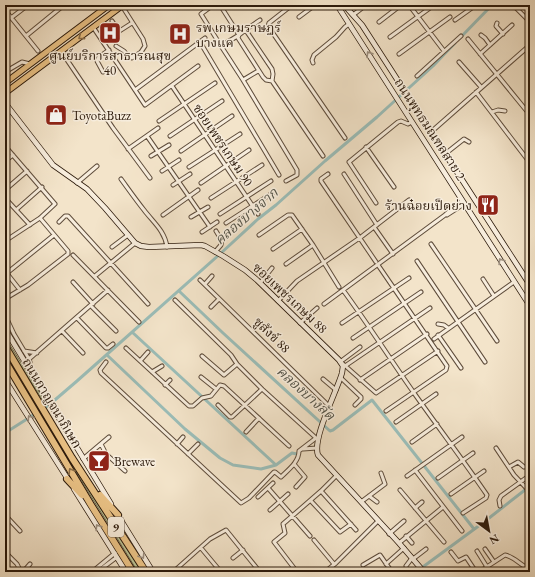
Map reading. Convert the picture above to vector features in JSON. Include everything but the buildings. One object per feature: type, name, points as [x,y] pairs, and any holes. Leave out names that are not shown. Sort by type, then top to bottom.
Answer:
[{"type":"highway","name":"ถนนกาญจนาภิเษก","points":[[5,346],[88,482],[146,572]]},
{"type":"highway","name":"ถนนกาญจนาภิเษก","points":[[5,361],[131,571]]},
{"type":"highway","points":[[67,479],[91,505]]},
{"type":"highway","points":[[88,482],[118,515]]},
{"type":"main road","points":[[5,83],[109,5]]},
{"type":"main road","name":"ถนนพุทธมณฑลสาย 2","points":[[337,5],[530,306]]},
{"type":"main road","name":"ถนนพุทธมณฑลสาย 2","points":[[344,5],[354,17],[399,83],[530,285]]},
{"type":"main road","points":[[5,93],[122,6]]},
{"type":"main road","points":[[349,24],[354,17]]},
{"type":"main road","points":[[5,80],[20,71]]},
{"type":"main road","points":[[5,103],[53,165],[78,182],[93,195],[135,243]]},
{"type":"main road","name":"ซอยเพชรเกษม 88","points":[[135,243],[140,246],[168,247],[201,245],[223,256],[245,270],[260,283],[342,363]]},
{"type":"main road","points":[[5,329],[153,572]]},
{"type":"main road","points":[[342,363],[343,369],[341,378],[318,437],[318,455],[389,534],[404,548],[422,570]]},
{"type":"main road","points":[[5,380],[116,555],[131,571]]},
{"type":"street","points":[[12,18],[28,5]]},
{"type":"street","points":[[26,36],[64,5]]},
{"type":"street","points":[[213,5],[201,14],[298,170],[297,175],[286,180]]},
{"type":"street","points":[[220,5],[239,34],[238,38],[258,71],[266,80],[272,81]]},
{"type":"street","points":[[292,5],[269,23],[268,26],[345,138]]},
{"type":"street","points":[[300,17],[315,5]]},
{"type":"street","points":[[354,17],[366,5]]},
{"type":"street","points":[[379,22],[401,5]]},
{"type":"street","points":[[409,5],[444,51]]},
{"type":"street","points":[[390,37],[434,5]]},
{"type":"street","points":[[454,20],[476,5]]},
{"type":"street","points":[[513,5],[530,22]]},
{"type":"street","points":[[116,46],[132,58],[145,49],[146,46],[122,6]]},
{"type":"street","points":[[5,10],[38,51]]},
{"type":"street","points":[[527,18],[530,15]]},
{"type":"street","points":[[399,54],[450,17]]},
{"type":"street","points":[[220,46],[260,20]]},
{"type":"street","points":[[112,21],[119,31]]},
{"type":"street","points":[[107,39],[132,23]]},
{"type":"street","points":[[497,23],[496,26],[503,34]]},
{"type":"street","points":[[313,63],[312,60],[314,55],[349,24]]},
{"type":"street","points":[[480,54],[512,25]]},
{"type":"street","points":[[93,27],[146,105],[198,66]]},
{"type":"street","points":[[244,31],[248,34],[272,69],[272,81],[323,156]]},
{"type":"street","points":[[481,35],[490,45]]},
{"type":"street","points":[[417,76],[461,36]]},
{"type":"street","points":[[135,90],[205,38]]},
{"type":"street","points":[[468,39],[530,115]]},
{"type":"street","points":[[200,42],[279,175]]},
{"type":"street","points":[[430,132],[530,45]]},
{"type":"street","points":[[103,72],[97,61],[99,57],[109,50]]},
{"type":"street","points":[[61,51],[128,149],[150,178]]},
{"type":"street","points":[[5,66],[7,71],[22,62],[30,64]]},
{"type":"street","points":[[459,62],[481,87]]},
{"type":"street","points":[[243,80],[258,71]]},
{"type":"street","points":[[159,120],[215,83]]},
{"type":"street","name":"ซอยเพชรเกษม 90","points":[[172,86],[258,214]]},
{"type":"street","points":[[476,92],[527,159]]},
{"type":"street","points":[[170,136],[222,101]]},
{"type":"street","points":[[492,112],[498,110],[505,111]]},
{"type":"street","points":[[181,151],[232,116]]},
{"type":"street","points":[[376,203],[349,162],[398,122],[400,121],[408,124],[412,122]]},
{"type":"street","points":[[128,149],[158,128]]},
{"type":"street","points":[[189,167],[240,134]]},
{"type":"street","points":[[147,136],[190,196],[210,227]]},
{"type":"street","points":[[444,154],[464,140],[469,142]]},
{"type":"street","points":[[151,156],[169,145]]},
{"type":"street","points":[[5,146],[42,187],[55,204],[30,226],[5,241]]},
{"type":"street","points":[[366,148],[394,187]]},
{"type":"street","points":[[201,183],[249,150]]},
{"type":"street","points":[[5,161],[13,155]]},
{"type":"street","points":[[162,171],[179,160]]},
{"type":"street","points":[[212,198],[262,165]]},
{"type":"street","points":[[78,182],[97,166]]},
{"type":"street","points":[[5,190],[27,171]]},
{"type":"street","points":[[173,185],[190,174]]},
{"type":"street","points":[[328,174],[321,179],[321,181],[427,334],[447,366],[447,368],[386,411]]},
{"type":"street","points":[[344,174],[393,254]]},
{"type":"street","points":[[121,180],[160,229],[168,247]]},
{"type":"street","points":[[220,214],[271,181]]},
{"type":"street","points":[[16,210],[42,187]]},
{"type":"street","points":[[163,215],[198,190]]},
{"type":"street","points":[[226,223],[274,192]]},
{"type":"street","points":[[5,198],[30,226]]},
{"type":"street","points":[[278,301],[297,281],[360,238],[409,200]]},
{"type":"street","points":[[324,304],[377,263],[393,254],[463,203]]},
{"type":"street","points":[[191,217],[208,207]]},
{"type":"street","points":[[259,235],[290,214],[313,245],[339,287]]},
{"type":"street","points":[[59,222],[65,216],[68,216],[148,304]]},
{"type":"street","points":[[8,297],[20,290],[68,254],[68,251],[40,218]]},
{"type":"street","points":[[202,232],[217,222]]},
{"type":"street","points":[[274,249],[302,229]]},
{"type":"street","points":[[216,231],[222,241],[216,252]]},
{"type":"street","points":[[20,290],[6,272],[54,235]]},
{"type":"street","points":[[112,247],[128,235]]},
{"type":"street","points":[[95,276],[135,243]]},
{"type":"street","points":[[431,244],[497,341]]},
{"type":"street","points":[[286,264],[313,245]]},
{"type":"street","points":[[73,255],[139,322]]},
{"type":"street","points":[[417,261],[485,362]]},
{"type":"street","points":[[260,283],[272,268]]},
{"type":"street","points":[[205,284],[212,276]]},
{"type":"street","points":[[342,323],[409,278]]},
{"type":"street","points":[[483,279],[494,296]]},
{"type":"street","name":"ชูสังข์ 88","points":[[200,280],[330,406]]},
{"type":"street","points":[[73,282],[116,331]]},
{"type":"street","points":[[434,339],[514,282]]},
{"type":"street","points":[[29,359],[38,353],[108,290]]},
{"type":"street","points":[[342,290],[380,342],[413,392],[452,444],[487,496],[463,513]]},
{"type":"street","points":[[353,338],[420,292]]},
{"type":"street","points":[[211,307],[219,298]]},
{"type":"street","points":[[106,362],[100,370],[101,373],[241,503],[249,498],[274,472],[281,477],[294,464],[298,457],[299,451],[318,437],[262,389],[237,364],[231,355],[175,300]]},
{"type":"street","points":[[300,322],[316,308]]},
{"type":"street","points":[[342,363],[380,342],[430,308]]},
{"type":"street","points":[[5,315],[29,359],[30,362],[27,365]]},
{"type":"street","points":[[76,318],[106,348],[113,344]]},
{"type":"street","points":[[438,324],[444,325],[448,328]]},
{"type":"street","points":[[62,331],[83,353]]},
{"type":"street","points":[[360,380],[427,334]]},
{"type":"street","points":[[438,335],[461,368]]},
{"type":"street","points":[[126,348],[188,406],[193,406],[203,398],[211,396],[220,386],[224,386],[289,446]]},
{"type":"street","points":[[342,363],[360,348]]},
{"type":"street","points":[[24,351],[38,353]]},
{"type":"street","points":[[342,363],[376,393],[438,351]]},
{"type":"street","points":[[140,361],[148,352]]},
{"type":"street","points":[[202,356],[224,375],[237,364]]},
{"type":"street","points":[[152,372],[162,366]]},
{"type":"street","points":[[202,376],[216,389]]},
{"type":"street","points":[[341,378],[361,398],[355,405]]},
{"type":"street","points":[[166,385],[170,380]]},
{"type":"street","points":[[323,380],[336,390]]},
{"type":"street","points":[[218,405],[232,418],[262,389]]},
{"type":"street","points":[[396,422],[436,394]]},
{"type":"street","points":[[246,432],[259,418]]},
{"type":"street","points":[[412,442],[437,424]]},
{"type":"street","points":[[84,459],[109,437]]},
{"type":"street","points":[[177,444],[183,437]]},
{"type":"street","points":[[407,476],[462,437]]},
{"type":"street","points":[[101,444],[106,454],[125,471]]},
{"type":"street","points":[[188,454],[198,444]]},
{"type":"street","points":[[302,449],[317,448]]},
{"type":"street","points":[[496,448],[520,482],[528,489]]},
{"type":"street","points":[[438,478],[473,453]]},
{"type":"street","points":[[509,467],[518,462],[524,467]]},
{"type":"street","points":[[294,464],[305,477],[296,487]]},
{"type":"street","points":[[415,470],[462,531]]},
{"type":"street","points":[[451,494],[484,471]]},
{"type":"street","points":[[361,502],[385,484],[381,473]]},
{"type":"street","points":[[297,572],[274,542],[285,533],[283,524],[336,476]]},
{"type":"street","points":[[500,506],[499,500],[501,496],[526,478]]},
{"type":"street","points":[[258,497],[273,483]]},
{"type":"street","points":[[268,488],[310,536]]},
{"type":"street","points":[[400,490],[444,542]]},
{"type":"street","points":[[321,491],[356,530]]},
{"type":"street","points":[[270,510],[288,494]]},
{"type":"street","points":[[369,496],[376,502]]},
{"type":"street","points":[[311,500],[340,532],[351,524]]},
{"type":"street","points":[[415,508],[422,502]]},
{"type":"street","points":[[399,543],[443,507]]},
{"type":"street","points":[[5,515],[20,531]]},
{"type":"street","points":[[324,572],[378,521]]},
{"type":"street","points":[[389,534],[404,521]]},
{"type":"street","points":[[173,572],[213,538],[226,530],[259,571],[254,572]]},
{"type":"street","points":[[406,536],[412,543]]},
{"type":"street","points":[[314,540],[334,564]]},
{"type":"street","points":[[201,548],[221,572]]},
{"type":"street","points":[[386,564],[404,548]]},
{"type":"street","points":[[406,566],[412,558],[426,549]]},
{"type":"street","points":[[485,549],[494,562]]},
{"type":"street","points":[[233,558],[243,550]]},
{"type":"street","points":[[477,551],[487,567]]},
{"type":"street","points":[[5,552],[17,564],[22,572],[30,564]]},
{"type":"street","points":[[451,552],[458,561],[465,557],[467,558],[480,572],[503,556],[507,555],[521,565],[530,569],[529,572]]},
{"type":"street","points":[[92,572],[116,555]]},
{"type":"street","points":[[97,572],[116,555]]},
{"type":"street","points":[[363,565],[378,555],[381,556],[391,571],[386,572]]},
{"type":"green space","points":[[5,337],[46,403],[45,404],[5,341]]},
{"type":"green space","points":[[42,413],[142,572],[138,572],[40,414]]},
{"type":"waterway","name":"คลองบางจาก","points":[[460,38],[492,5]]},
{"type":"waterway","name":"คลองบางจาก","points":[[5,433],[49,405],[77,381],[258,219],[377,117],[433,66],[455,43]]},
{"type":"waterway","name":"คลองบางลัด","points":[[179,291],[330,431],[372,400],[474,529]]},
{"type":"waterway","points":[[132,332],[276,465],[292,453],[297,454]]},
{"type":"waterway","points":[[107,355],[185,429],[220,458],[233,465],[261,469],[276,465]]},
{"type":"waterway","name":"คลองบางลัด","points":[[416,572],[530,486]]},
{"type":"place","name":"ศูนย์บริการสาธารณสุข 40","points":[[110,33]]},
{"type":"place","name":"รพ เกษมราษฎร์ บางแค","points":[[180,34]]},
{"type":"place","name":"ToyotaBuzz","points":[[56,115]]},
{"type":"place","name":"ร้านฉ๋อยเป็ดย่าง","points":[[488,205]]},
{"type":"place","name":"Brewave","points":[[99,461]]}]
